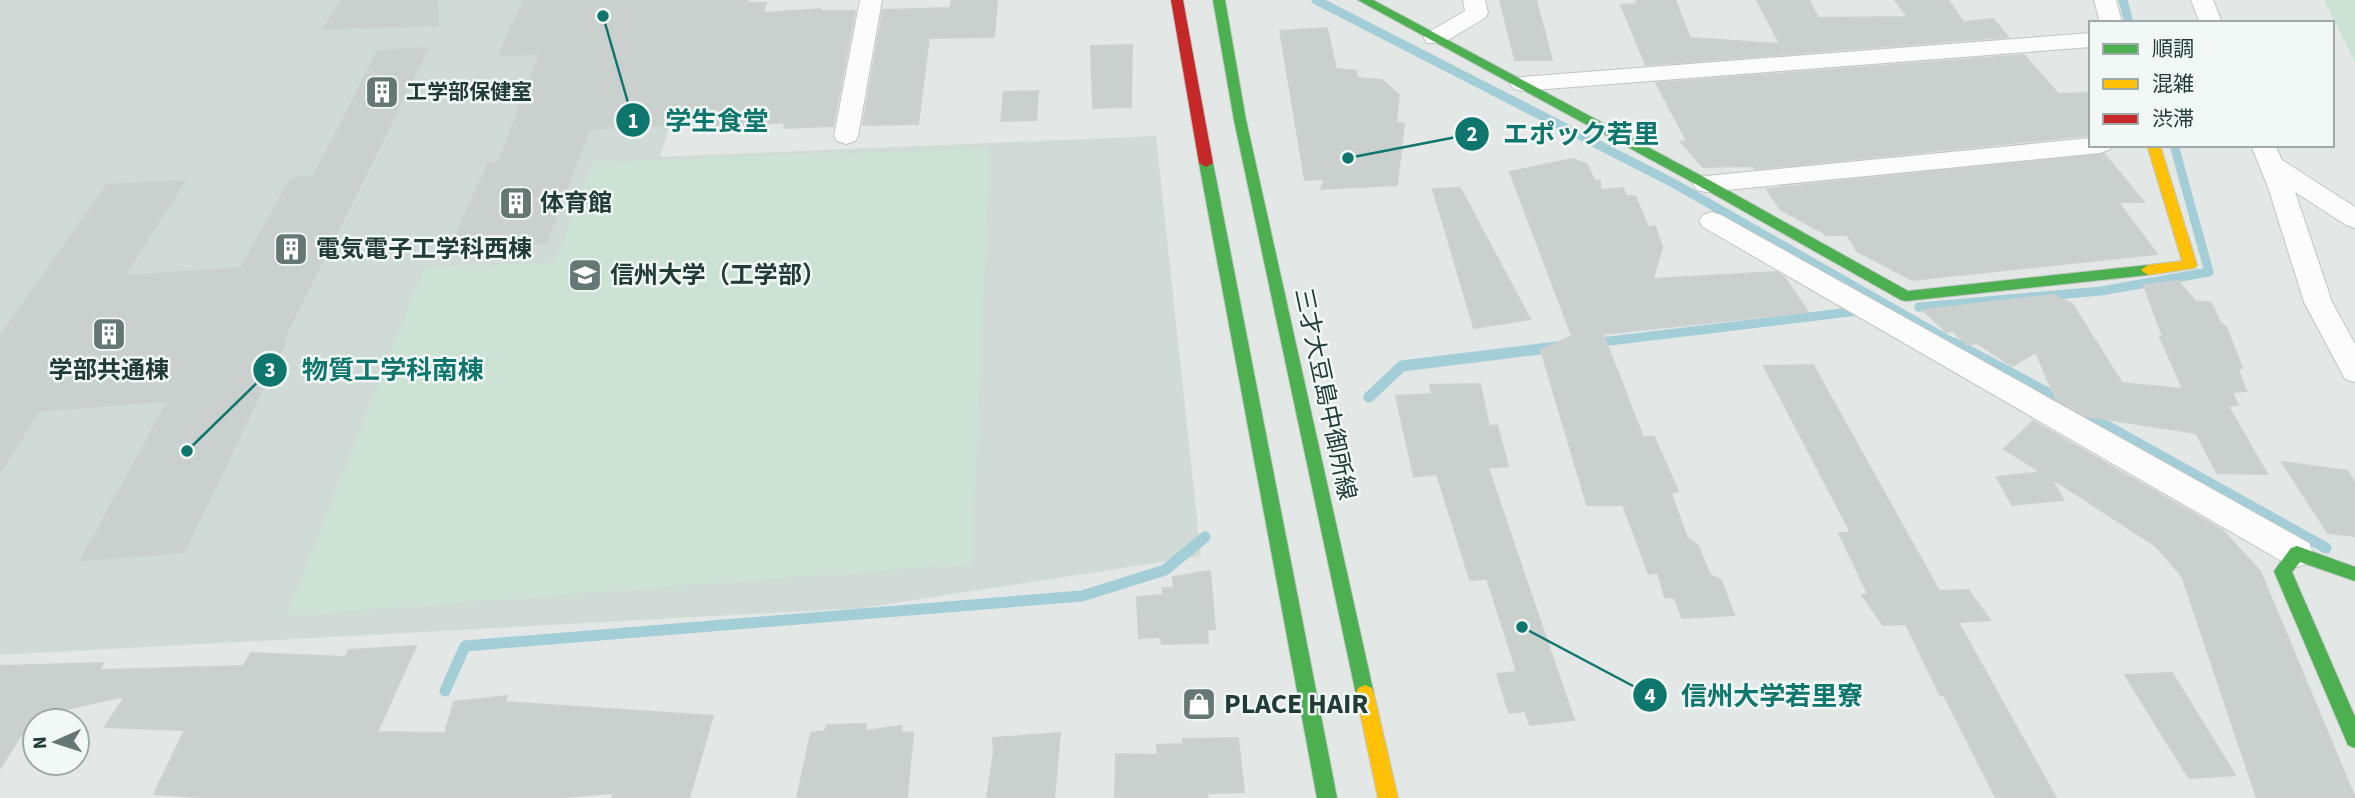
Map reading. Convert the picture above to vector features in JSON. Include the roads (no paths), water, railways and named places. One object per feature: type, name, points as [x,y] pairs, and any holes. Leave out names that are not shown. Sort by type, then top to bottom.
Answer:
[{"type":"main road","points":[[1177,0],[1327,798]]},
{"type":"main road","name":"三才大豆島中御所線","points":[[1219,0],[1240,120],[1388,798]]},
{"type":"main road","points":[[1364,0],[1706,184],[1906,296],[2190,265],[2154,147]]},
{"type":"main road","points":[[2355,574],[2297,553],[2283,571],[2355,739]]},
{"type":"street","points":[[846,136],[871,0]]},
{"type":"street","points":[[1435,38],[1477,13],[1474,0]]},
{"type":"street","points":[[2105,0],[2110,21]]},
{"type":"street","points":[[2202,0],[2210,21]]},
{"type":"street","points":[[1522,84],[2089,40]]},
{"type":"street","points":[[1706,184],[2089,146]]},
{"type":"street","points":[[2268,155],[2355,219]]},
{"type":"street","points":[[2268,155],[2318,302],[2355,371]]},
{"type":"street","points":[[1712,221],[2297,553]]},
{"type":"waterway","points":[[1316,0],[1675,184],[1957,345]]},
{"type":"waterway","points":[[2123,0],[2128,21]]},
{"type":"waterway","points":[[1919,307],[2101,291],[2209,272],[2175,147]]},
{"type":"waterway","points":[[1593,343],[1858,311]]},
{"type":"waterway","points":[[1954,343],[2066,403]]},
{"type":"waterway","points":[[1369,397],[1402,366],[1556,347]]},
{"type":"waterway","points":[[2080,411],[2326,548]]},
{"type":"waterway","points":[[445,691],[465,646],[1082,596],[1165,570],[1205,537]]},
{"type":"place","name":"学生食堂","points":[[603,16]]},
{"type":"place","name":"工学部保健室","points":[[382,92]]},
{"type":"place","name":"エポック若里","points":[[1348,158]]},
{"type":"place","name":"体育館","points":[[516,203]]},
{"type":"place","name":"電気電子工学科西棟","points":[[291,249]]},
{"type":"place","name":"信州大学（工学部）","points":[[585,275]]},
{"type":"place","name":"学部共通棟","points":[[109,334]]},
{"type":"place","name":"物質工学科南棟","points":[[187,451]]},
{"type":"place","name":"信州大学若里寮","points":[[1522,627]]},
{"type":"place","name":"PLACE HAIR","points":[[1199,704]]}]
